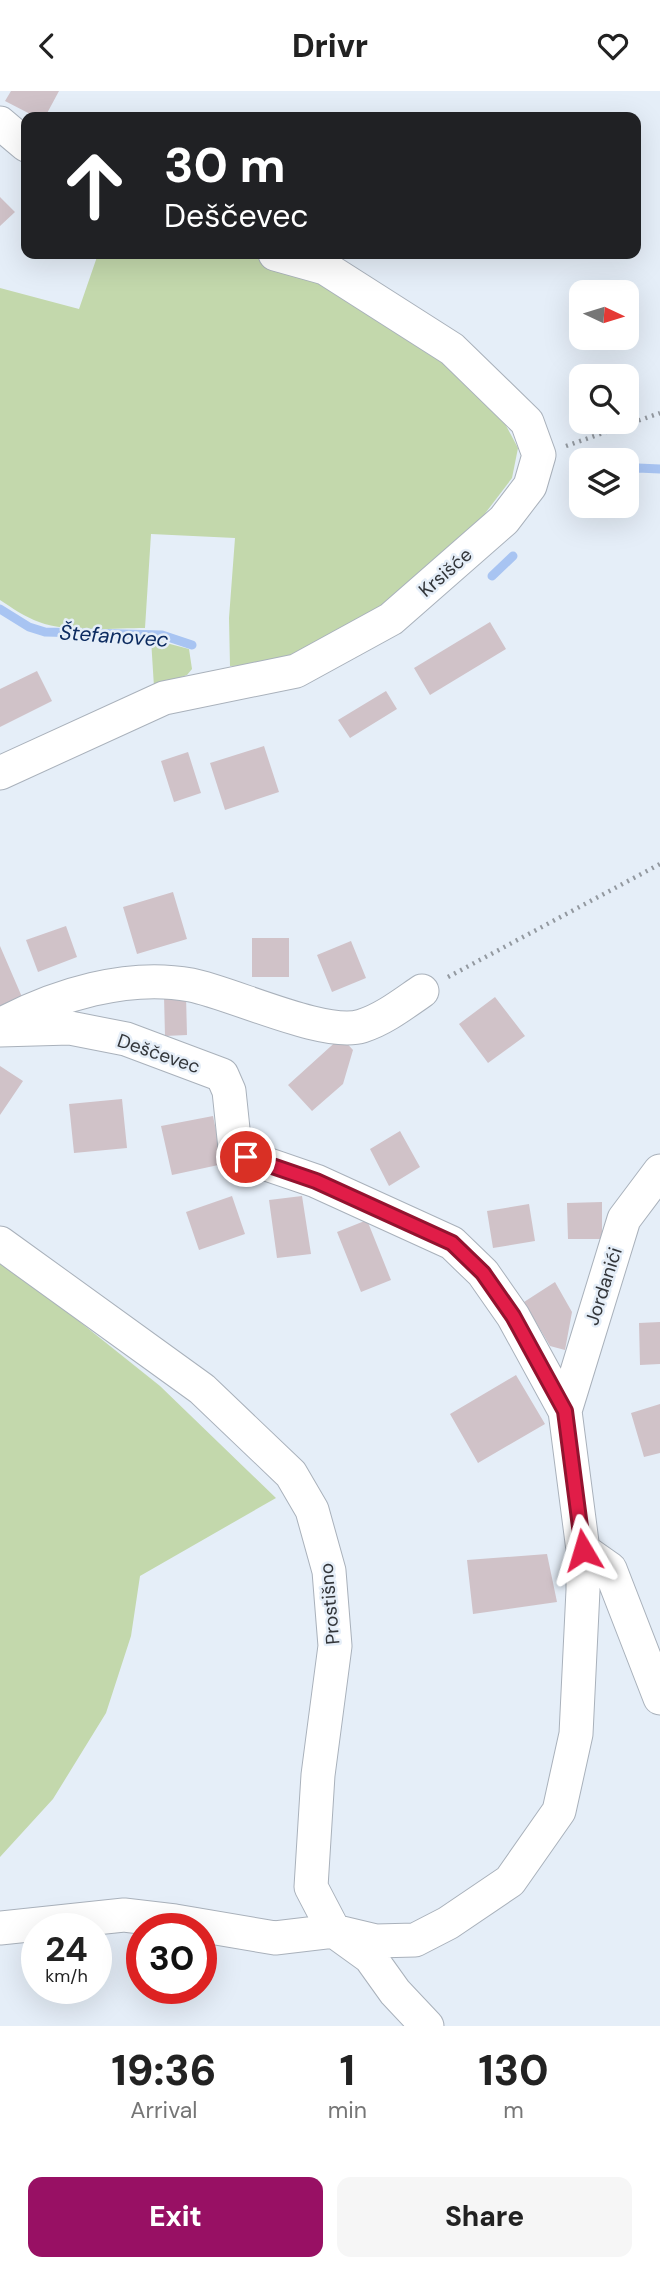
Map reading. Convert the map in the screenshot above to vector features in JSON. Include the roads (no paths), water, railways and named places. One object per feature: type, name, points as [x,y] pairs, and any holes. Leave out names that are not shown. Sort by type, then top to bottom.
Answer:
[{"type":"street","points":[[0,123],[21,141]]},
{"type":"street","name":"Krsišće","points":[[0,773],[164,698],[296,671],[391,619],[504,520],[530,486],[539,455],[527,422],[453,349],[325,268],[293,259]]},
{"type":"street","name":"Deščevec","points":[[0,1028],[64,997],[134,982],[191,985],[318,1024],[359,1027],[387,1015],[422,991]]},
{"type":"street","name":"Deščevec","points":[[0,1028],[70,1028],[126,1039],[222,1075],[229,1091],[235,1148],[246,1157],[316,1181],[452,1243],[483,1273],[513,1316],[565,1411]]},
{"type":"street","name":"Jordanići","points":[[565,1411],[624,1219],[660,1171]]},
{"type":"street","name":"Prostišno","points":[[0,1243],[202,1389],[291,1474],[312,1510],[330,1571],[335,1646],[318,1775],[311,1887],[334,1931],[370,1957],[396,1992],[427,2026]]},
{"type":"street","points":[[0,1928],[124,1915],[275,1938],[334,1931],[376,1941],[415,1940],[448,1923],[510,1881],[559,1811],[576,1734],[583,1550],[565,1411]]},
{"type":"street","points":[[583,1550],[610,1569],[660,1698]]},
{"type":"waterway","name":"Štefanovec","points":[[639,468],[660,469]]},
{"type":"waterway","name":"Štefanovec","points":[[492,576],[513,556]]},
{"type":"waterway","name":"Štefanovec","points":[[0,609],[29,627],[45,632],[162,635],[192,645]]}]
